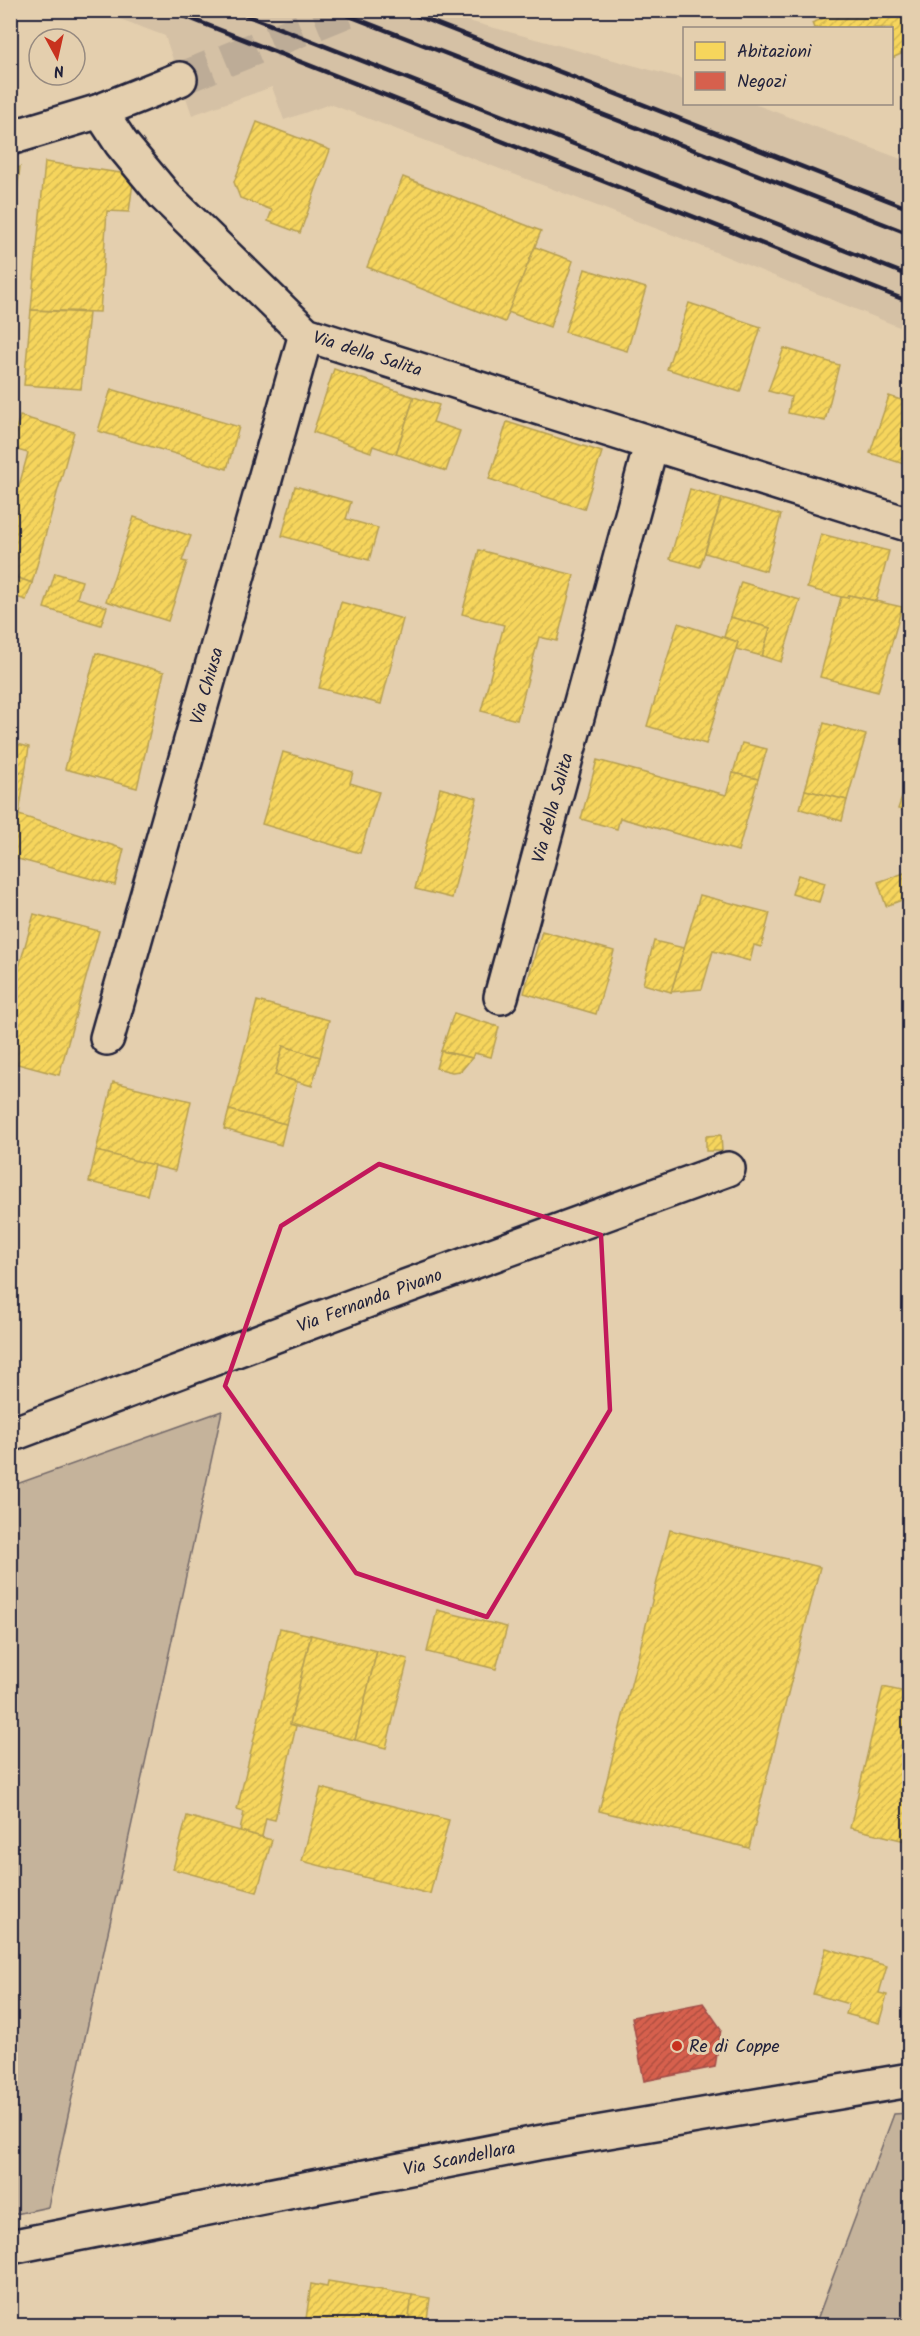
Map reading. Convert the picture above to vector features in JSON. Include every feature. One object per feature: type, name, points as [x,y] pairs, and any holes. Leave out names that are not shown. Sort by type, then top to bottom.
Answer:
[{"type":"street","points":[[10,138],[100,111],[180,79]]},
{"type":"street","name":"Via della Salita","points":[[100,111],[121,143],[165,196],[306,334],[909,525]]},
{"type":"street","name":"Via Chiusa","points":[[107,1038],[306,334]]},
{"type":"street","name":"Via della Salita","points":[[501,997],[651,445]]},
{"type":"street","name":"Via Fernanda Pivano","points":[[10,1435],[380,1296],[728,1169]]},
{"type":"street","name":"Via Scandellara","points":[[10,2247],[537,2143],[909,2080]]},
{"type":"highlighted area","points":[[379,1164],[601,1235],[610,1410],[487,1617],[356,1573],[225,1386],[281,1226]]},
{"type":"shaded area","points":[[99,11],[431,11],[683,79],[683,105],[757,105],[909,162],[909,331],[681,238],[330,104],[284,120],[272,87],[192,115],[165,36]]},
{"type":"shaded area","points":[[222,1411],[48,2207],[11,2215],[11,1486]]},
{"type":"shaded area","points":[[909,2113],[909,2325],[815,2325],[894,2114]]},
{"type":"building: Abitazioni","points":[[843,10],[910,10],[910,50],[893,58],[893,27],[814,27],[812,23]]},
{"type":"building: Abitazioni","points":[[257,122],[330,150],[300,233],[268,221],[272,210],[240,198],[234,182]]},
{"type":"building: Abitazioni","points":[[45,162],[134,175],[129,212],[107,211],[100,312],[31,310]]},
{"type":"building: Abitazioni","points":[[20,167],[13,225],[10,225],[10,170]]},
{"type":"building: Abitazioni","points":[[403,177],[541,231],[505,322],[367,267]]},
{"type":"building: Abitazioni","points":[[535,247],[573,261],[550,327],[508,312]]},
{"type":"building: Abitazioni","points":[[585,269],[646,288],[627,351],[565,332]]},
{"type":"building: Abitazioni","points":[[689,303],[761,327],[740,392],[667,369]]},
{"type":"building: Abitazioni","points":[[31,310],[89,313],[81,389],[24,385]]},
{"type":"building: Abitazioni","points":[[784,348],[839,365],[825,421],[788,413],[791,397],[768,391]]},
{"type":"building: Abitazioni","points":[[334,369],[414,397],[396,454],[373,446],[371,452],[313,432]]},
{"type":"building: Abitazioni","points":[[111,389],[239,427],[227,469],[98,431]]},
{"type":"building: Abitazioni","points":[[889,396],[910,403],[910,466],[870,453]]},
{"type":"building: Abitazioni","points":[[414,397],[439,405],[433,422],[460,431],[446,471],[396,454]]},
{"type":"building: Abitazioni","points":[[20,416],[74,432],[32,583],[10,575],[10,519],[28,453],[10,448]]},
{"type":"building: Abitazioni","points":[[507,422],[602,452],[584,509],[489,479]]},
{"type":"building: Abitazioni","points":[[295,486],[351,502],[346,519],[378,528],[369,560],[282,536]]},
{"type":"building: Abitazioni","points":[[690,489],[722,498],[700,567],[670,559]]},
{"type":"building: Abitazioni","points":[[722,498],[781,515],[766,571],[705,553]]},
{"type":"building: Abitazioni","points":[[134,517],[191,536],[182,561],[187,562],[168,621],[106,601]]},
{"type":"building: Abitazioni","points":[[821,534],[889,551],[876,601],[849,595],[848,598],[841,597],[807,588]]},
{"type":"building: Abitazioni","points":[[479,550],[574,575],[557,641],[539,637],[517,720],[481,711],[504,625],[462,614]]},
{"type":"building: Abitazioni","points":[[55,573],[82,581],[77,598],[107,607],[101,625],[44,608]]},
{"type":"building: Abitazioni","points":[[10,575],[32,583],[26,600],[10,595]]},
{"type":"building: Abitazioni","points":[[741,582],[800,600],[781,662],[762,656],[770,628],[730,617]]},
{"type":"building: Abitazioni","points":[[849,595],[902,607],[878,692],[820,677],[841,597],[848,598]]},
{"type":"building: Abitazioni","points":[[341,602],[403,619],[381,704],[319,688]]},
{"type":"building: Abitazioni","points":[[730,617],[770,628],[762,656],[736,649],[738,642],[724,637]]},
{"type":"building: Abitazioni","points":[[678,623],[738,642],[706,744],[647,726]]},
{"type":"building: Abitazioni","points":[[96,653],[164,672],[137,788],[65,769]]},
{"type":"building: Abitazioni","points":[[824,723],[866,735],[847,800],[805,790]]},
{"type":"building: Abitazioni","points":[[10,742],[29,747],[25,773],[10,770]]},
{"type":"building: Abitazioni","points":[[742,743],[767,749],[758,779],[733,773]]},
{"type":"building: Abitazioni","points":[[283,752],[353,772],[350,783],[379,792],[360,853],[262,824]]},
{"type":"building: Abitazioni","points":[[597,760],[726,795],[733,773],[758,779],[738,851],[620,818],[617,829],[581,819]]},
{"type":"building: Abitazioni","points":[[10,770],[25,773],[19,815],[124,849],[115,885],[10,857]]},
{"type":"building: Abitazioni","points":[[910,774],[910,811],[898,809]]},
{"type":"building: Abitazioni","points":[[440,788],[477,798],[452,898],[415,889]]},
{"type":"building: Abitazioni","points":[[805,790],[847,800],[842,821],[800,809]]},
{"type":"building: Abitazioni","points":[[910,871],[910,897],[886,906],[878,882]]},
{"type":"building: Abitazioni","points":[[798,875],[825,883],[819,902],[792,894]]},
{"type":"building: Abitazioni","points":[[700,895],[770,913],[761,947],[754,945],[750,961],[713,951],[702,989],[671,992]]},
{"type":"building: Abitazioni","points":[[34,914],[99,931],[59,1075],[10,1062],[10,999]]},
{"type":"building: Abitazioni","points":[[542,931],[614,951],[596,1014],[524,993]]},
{"type":"building: Abitazioni","points":[[654,941],[684,948],[671,992],[643,984]]},
{"type":"building: Abitazioni","points":[[257,1001],[329,1020],[320,1057],[283,1046],[275,1075],[297,1082],[286,1124],[229,1110]]},
{"type":"building: Abitazioni","points":[[454,1013],[499,1027],[491,1057],[474,1053],[472,1058],[441,1051]]},
{"type":"building: Abitazioni","points":[[283,1046],[320,1057],[312,1086],[275,1075]]},
{"type":"building: Abitazioni","points":[[441,1051],[472,1058],[461,1071],[452,1072],[436,1068]]},
{"type":"building: Abitazioni","points":[[113,1082],[191,1101],[175,1171],[96,1151]]},
{"type":"building: Abitazioni","points":[[229,1110],[286,1124],[281,1145],[224,1129]]},
{"type":"building: Abitazioni","points":[[721,1135],[722,1151],[706,1151],[706,1136]]},
{"type":"building: Abitazioni","points":[[96,1151],[154,1165],[147,1195],[89,1182]]},
{"type":"building: Abitazioni","points":[[670,1530],[820,1567],[749,1848],[599,1811]]},
{"type":"building: Abitazioni","points":[[437,1610],[507,1627],[496,1669],[427,1652]]},
{"type":"building: Abitazioni","points":[[280,1628],[311,1635],[290,1724],[296,1726],[275,1820],[266,1818],[262,1837],[240,1831],[244,1812],[237,1810]]},
{"type":"building: Abitazioni","points":[[311,1635],[377,1651],[355,1740],[290,1724]]},
{"type":"building: Abitazioni","points":[[377,1651],[408,1659],[386,1748],[355,1740]]},
{"type":"building: Abitazioni","points":[[883,1687],[910,1693],[910,1842],[850,1828]]},
{"type":"building: Abitazioni","points":[[321,1788],[449,1820],[430,1894],[302,1861]]},
{"type":"building: Abitazioni","points":[[187,1816],[272,1840],[257,1892],[173,1869]]},
{"type":"building: Abitazioni","points":[[826,1948],[887,1966],[879,1993],[887,1995],[879,2023],[846,2014],[849,2004],[813,1994]]},
{"type":"building: Abitazioni","points":[[328,2281],[412,2295],[408,2326],[305,2326],[311,2284],[327,2287]]},
{"type":"building: Abitazioni","points":[[412,2295],[430,2298],[426,2326],[408,2326]]},
{"type":"building: Negozi","points":[[703,2003],[721,2029],[715,2067],[644,2081],[632,2017]]},
{"type":"tunnel","points":[[180,79],[350,10]]},
{"type":"railway","points":[[169,10],[910,302]]},
{"type":"railway","points":[[233,10],[910,276]]},
{"type":"railway","points":[[334,10],[910,234]]},
{"type":"railway","points":[[402,10],[910,209]]},
{"type":"place","name":"Re di Coppe","points":[[677,2046]]}]
